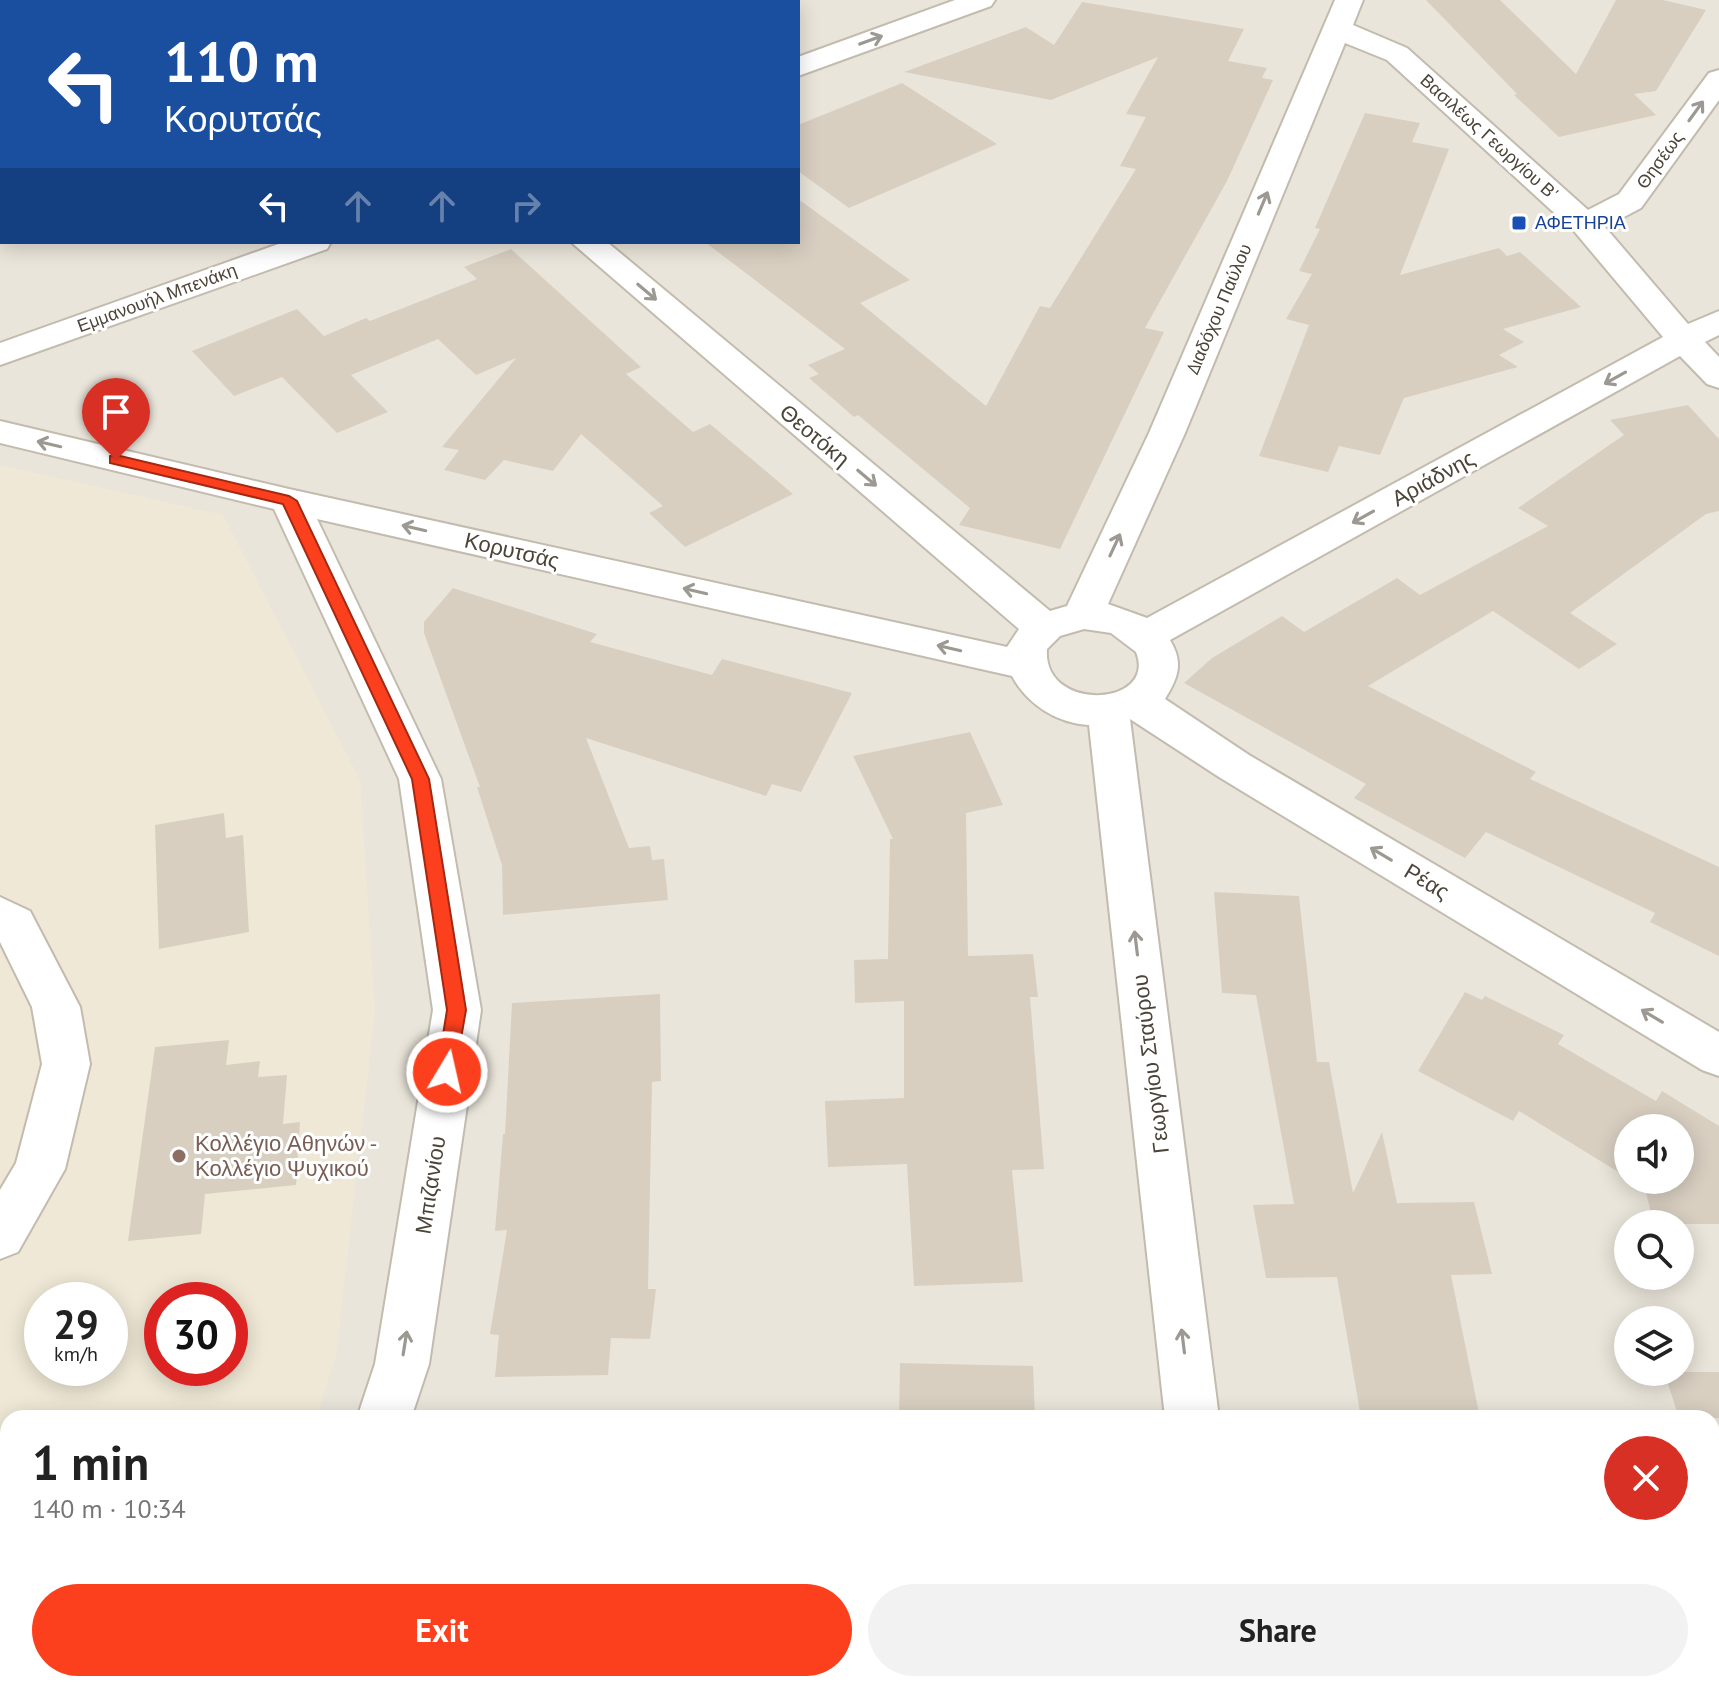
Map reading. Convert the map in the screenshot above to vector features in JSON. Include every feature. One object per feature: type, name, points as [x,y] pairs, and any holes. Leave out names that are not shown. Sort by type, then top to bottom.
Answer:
[{"type":"street","points":[[800,66],[981,0]]},
{"type":"street","name":"Βασιλέως Γεωργίου Β'","points":[[1343,14],[1397,54],[1585,224],[1719,377]]},
{"type":"street","name":"Διαδόχου Παύλου","points":[[1083,615],[1167,433],[1343,14]]},
{"type":"street","name":"Θησέως","points":[[1585,224],[1630,201],[1719,79]]},
{"type":"street","name":"Εμμανουήλ Μπενάκη","points":[[0,355],[309,244]]},
{"type":"street","name":"Θεοτόκη","points":[[589,244],[1043,627]]},
{"type":"street","name":"Αριάδνης","points":[[1146,636],[1719,321]]},
{"type":"street","name":"Κορυτσάς","points":[[0,432],[289,501],[1025,665]]},
{"type":"street","name":"Μπιζανίου","points":[[289,501],[420,779],[457,1010],[402,1364],[387,1410]]},
{"type":"street","points":[[1083,615],[1126,623],[1146,636],[1157,650],[1160,669],[1154,687],[1123,705],[1070,706],[1053,699],[1029,677],[1025,665],[1026,651],[1032,638],[1043,627],[1061,619],[1083,615]]},
{"type":"street","name":"Ρέας","points":[[1123,705],[1234,766],[1719,1056]]},
{"type":"street","name":"Γεωργίου Σταύρου","points":[[1123,705],[1191,1410]]},
{"type":"street","points":[[0,915],[14,924],[56,1007],[66,1064],[40,1169],[0,1236]]},
{"type":"shaded area","points":[[800,0],[1719,0],[1719,1410],[0,1410],[0,244],[800,244]]},
{"type":"shaded area","name":"Κολλέγιο Αθηνών - Κολλέγιο Ψυχικού","points":[[0,465],[223,515],[360,780],[375,1011],[336,1356],[319,1410],[0,1410]]},
{"type":"building","points":[[1426,0],[1500,0],[1576,74],[1616,0],[1663,0],[1706,10],[1656,91],[1634,94],[1656,115],[1559,137],[1514,95],[1517,94]]},
{"type":"building","points":[[1082,2],[1244,29],[1228,61],[1267,68],[1262,78],[1273,80],[1227,181],[1145,328],[1164,332],[1060,549],[959,525],[970,508],[809,378],[819,374],[808,365],[845,349],[708,244],[800,244],[800,200],[910,280],[860,303],[986,406],[1040,306],[1050,308],[1136,169],[1120,166],[1146,117],[1126,114],[1158,57],[1051,100],[904,72],[1026,27],[1054,45]]},
{"type":"building","points":[[902,83],[997,144],[849,208],[800,172],[800,124]]},
{"type":"building","points":[[1365,113],[1420,123],[1412,142],[1449,149],[1400,275],[1499,248],[1507,256],[1520,252],[1581,307],[1503,329],[1524,342],[1499,355],[1518,367],[1404,398],[1380,455],[1339,446],[1328,472],[1259,456],[1309,325],[1286,319],[1312,274],[1299,271],[1320,229],[1315,228]]},
{"type":"building","points":[[511,249],[641,367],[626,374],[693,432],[710,424],[793,494],[685,547],[649,513],[663,506],[581,434],[553,471],[504,460],[485,480],[444,470],[459,450],[442,447],[516,358],[476,375],[438,339],[351,375],[388,412],[337,433],[282,377],[234,396],[192,351],[297,309],[324,336],[477,279],[464,267]]},
{"type":"building","points":[[1688,405],[1719,439],[1719,511],[1706,514],[1570,613],[1617,644],[1579,669],[1493,611],[1368,686],[1536,772],[1530,779],[1719,867],[1719,956],[1650,922],[1655,913],[1486,832],[1465,858],[1354,798],[1366,784],[1184,683],[1212,658],[1282,616],[1304,632],[1397,578],[1420,595],[1548,526],[1518,508],[1624,435],[1610,420]]},
{"type":"building","points":[[453,588],[597,634],[590,642],[712,675],[722,659],[852,693],[801,792],[772,784],[766,796],[586,738],[629,848],[650,846],[652,860],[664,859],[668,900],[503,915],[502,865],[477,787],[480,787],[424,633],[424,622]]},
{"type":"building","points":[[970,732],[1003,805],[966,813],[968,956],[1033,954],[1038,997],[1030,997],[1044,1169],[1012,1170],[1023,1282],[914,1286],[907,1164],[828,1167],[825,1101],[904,1098],[904,1001],[855,1003],[854,960],[888,959],[890,839],[893,839],[853,756]]},
{"type":"building","points":[[224,813],[226,838],[243,835],[249,932],[159,949],[155,825]]},
{"type":"building","points":[[1214,892],[1299,896],[1317,1062],[1329,1062],[1353,1193],[1382,1132],[1397,1203],[1474,1202],[1492,1274],[1451,1275],[1478,1410],[1360,1410],[1337,1277],[1266,1278],[1253,1205],[1294,1204],[1256,995],[1222,993]]},
{"type":"building","points":[[1465,992],[1482,1000],[1485,996],[1564,1035],[1558,1044],[1656,1101],[1662,1091],[1719,1126],[1719,1224],[1694,1224],[1694,1210],[1650,1210],[1646,1194],[1694,1194],[1694,1114],[1614,1114],[1614,1169],[1519,1111],[1513,1121],[1418,1071]]},
{"type":"building","points":[[660,994],[661,1081],[652,1082],[648,1289],[656,1289],[650,1339],[611,1338],[608,1375],[495,1377],[499,1335],[490,1334],[507,1230],[495,1231],[505,1134],[512,1003]]},
{"type":"building","points":[[229,1040],[226,1065],[260,1061],[258,1077],[287,1075],[283,1124],[300,1122],[296,1185],[205,1194],[201,1234],[128,1241],[155,1047]]},
{"type":"building","points":[[900,1363],[1033,1366],[1035,1410],[899,1410]]},
{"type":"building","points":[[1694,1372],[1719,1372],[1719,1410],[1676,1410],[1669,1386],[1694,1386]]},
{"type":"place","name":"ΑΦΕΤΗΡΙΑ","points":[[1519,223]]},
{"type":"place","name":"Κολλέγιο Αθηνών - Κολλέγιο Ψυχικού","points":[[179,1156]]},
{"type":"route","points":[[116,460],[289,501],[420,779],[457,1010],[447,1072]]}]
